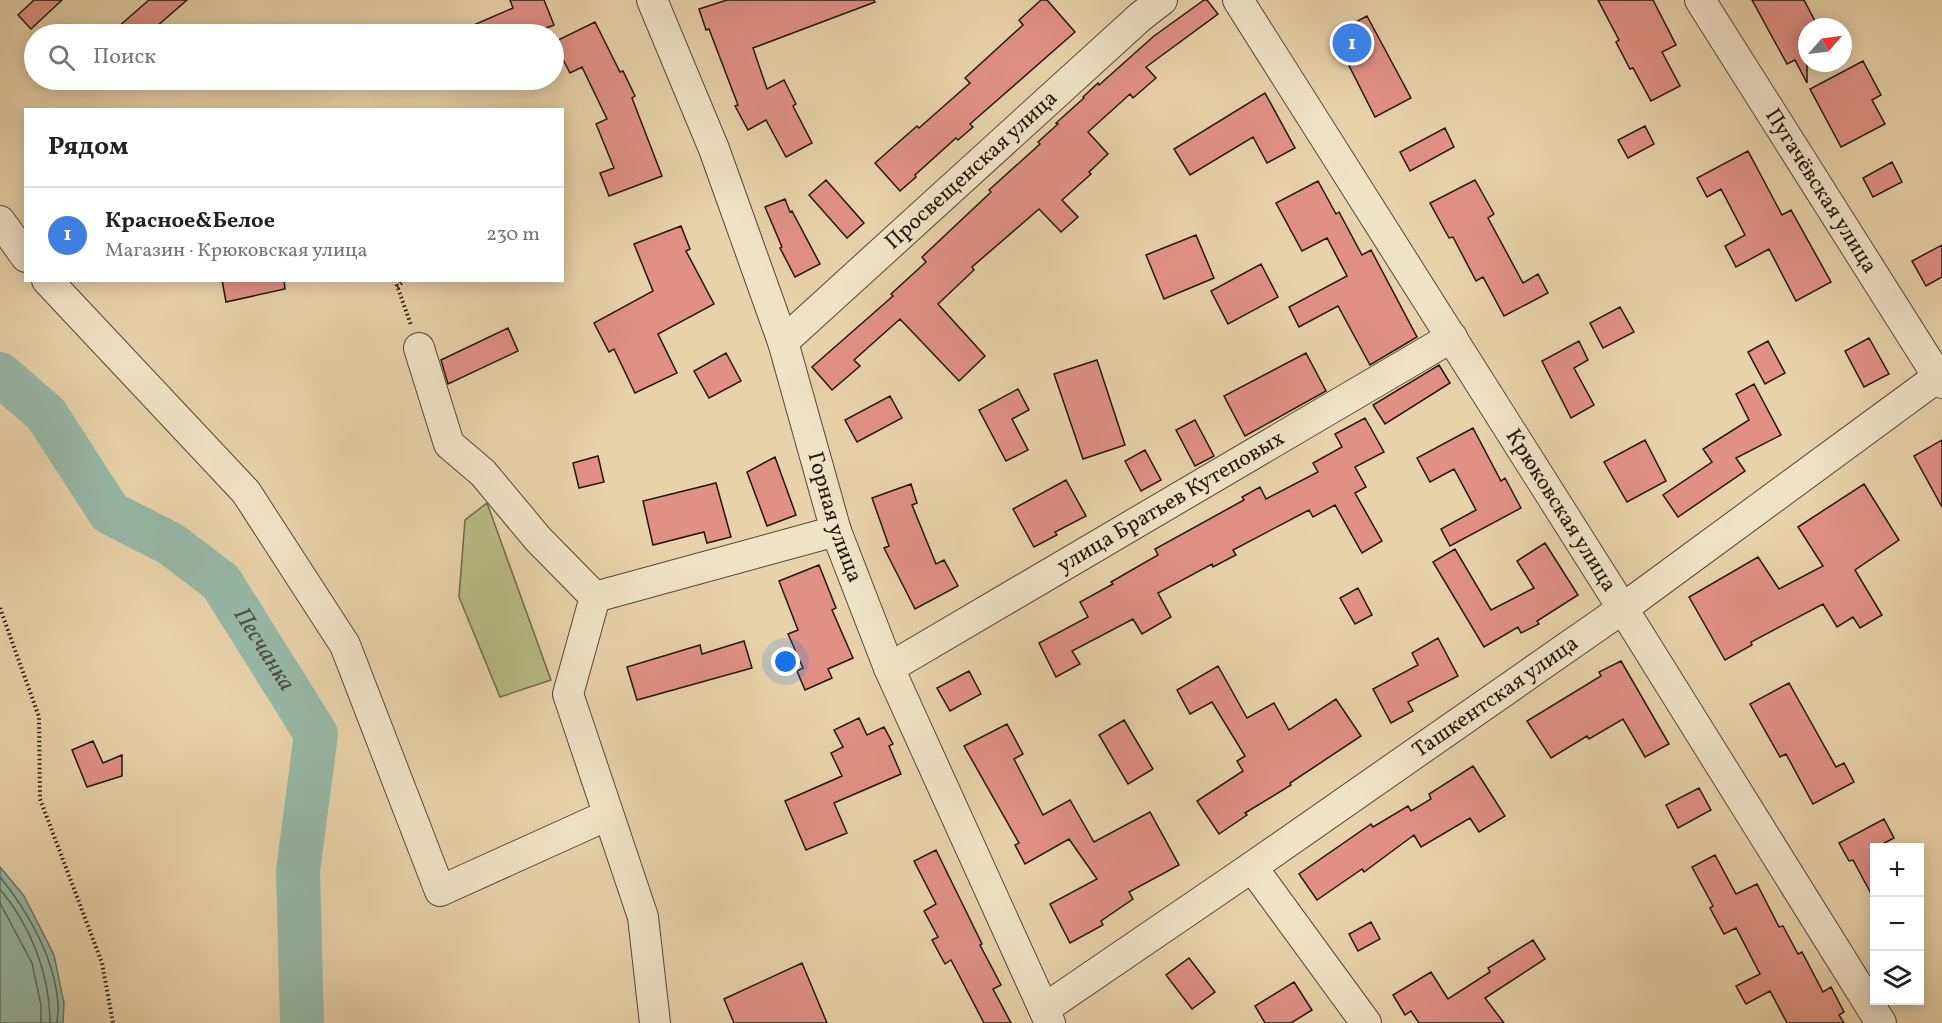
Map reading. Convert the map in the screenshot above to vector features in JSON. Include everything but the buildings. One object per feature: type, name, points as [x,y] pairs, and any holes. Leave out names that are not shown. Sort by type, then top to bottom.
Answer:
[{"type":"street","name":"Горная улица","points":[[652,0],[714,148],[783,342],[836,531],[889,668],[1047,1016]]},
{"type":"street","name":"Просвещенская улица","points":[[783,342],[1140,17],[1162,0]]},
{"type":"street","name":"Крюковская улица","points":[[1238,0],[1452,337],[1881,1023]]},
{"type":"street","name":"Пугачёвская улица","points":[[1700,0],[1941,378]]},
{"type":"street","points":[[0,221],[24,254]]},
{"type":"street","points":[[49,282],[246,492],[339,635],[345,645],[440,891],[608,815]]},
{"type":"street","name":"улица Братьев Кутеповых","points":[[889,668],[1452,337]]},
{"type":"street","points":[[419,348],[449,444],[483,473],[538,539],[595,597]]},
{"type":"street","name":"Ташкентская улица","points":[[1047,1016],[1252,867],[1622,609],[1941,378]]},
{"type":"street","points":[[595,597],[836,531]]},
{"type":"street","points":[[595,597],[568,694],[643,917],[655,1023]]},
{"type":"street","points":[[1252,867],[1366,1023]]},
{"type":"path","points":[[396,282],[419,348]]},
{"type":"path","points":[[397,287],[403,282]]},
{"type":"path","points":[[0,608],[39,717],[40,799],[102,963],[113,1023]]},
{"type":"green space","points":[[487,503],[551,680],[500,697],[459,597],[465,520]]},
{"type":"water","points":[[0,867],[24,896],[54,955],[64,1003],[63,1023],[0,1023]]},
{"type":"waterway","name":"Песчанка","points":[[0,374],[46,414],[110,513],[171,544],[221,582],[316,734],[298,871],[302,1023]]},
{"type":"place","name":"Красное&Белое","points":[[1352,43]]}]
